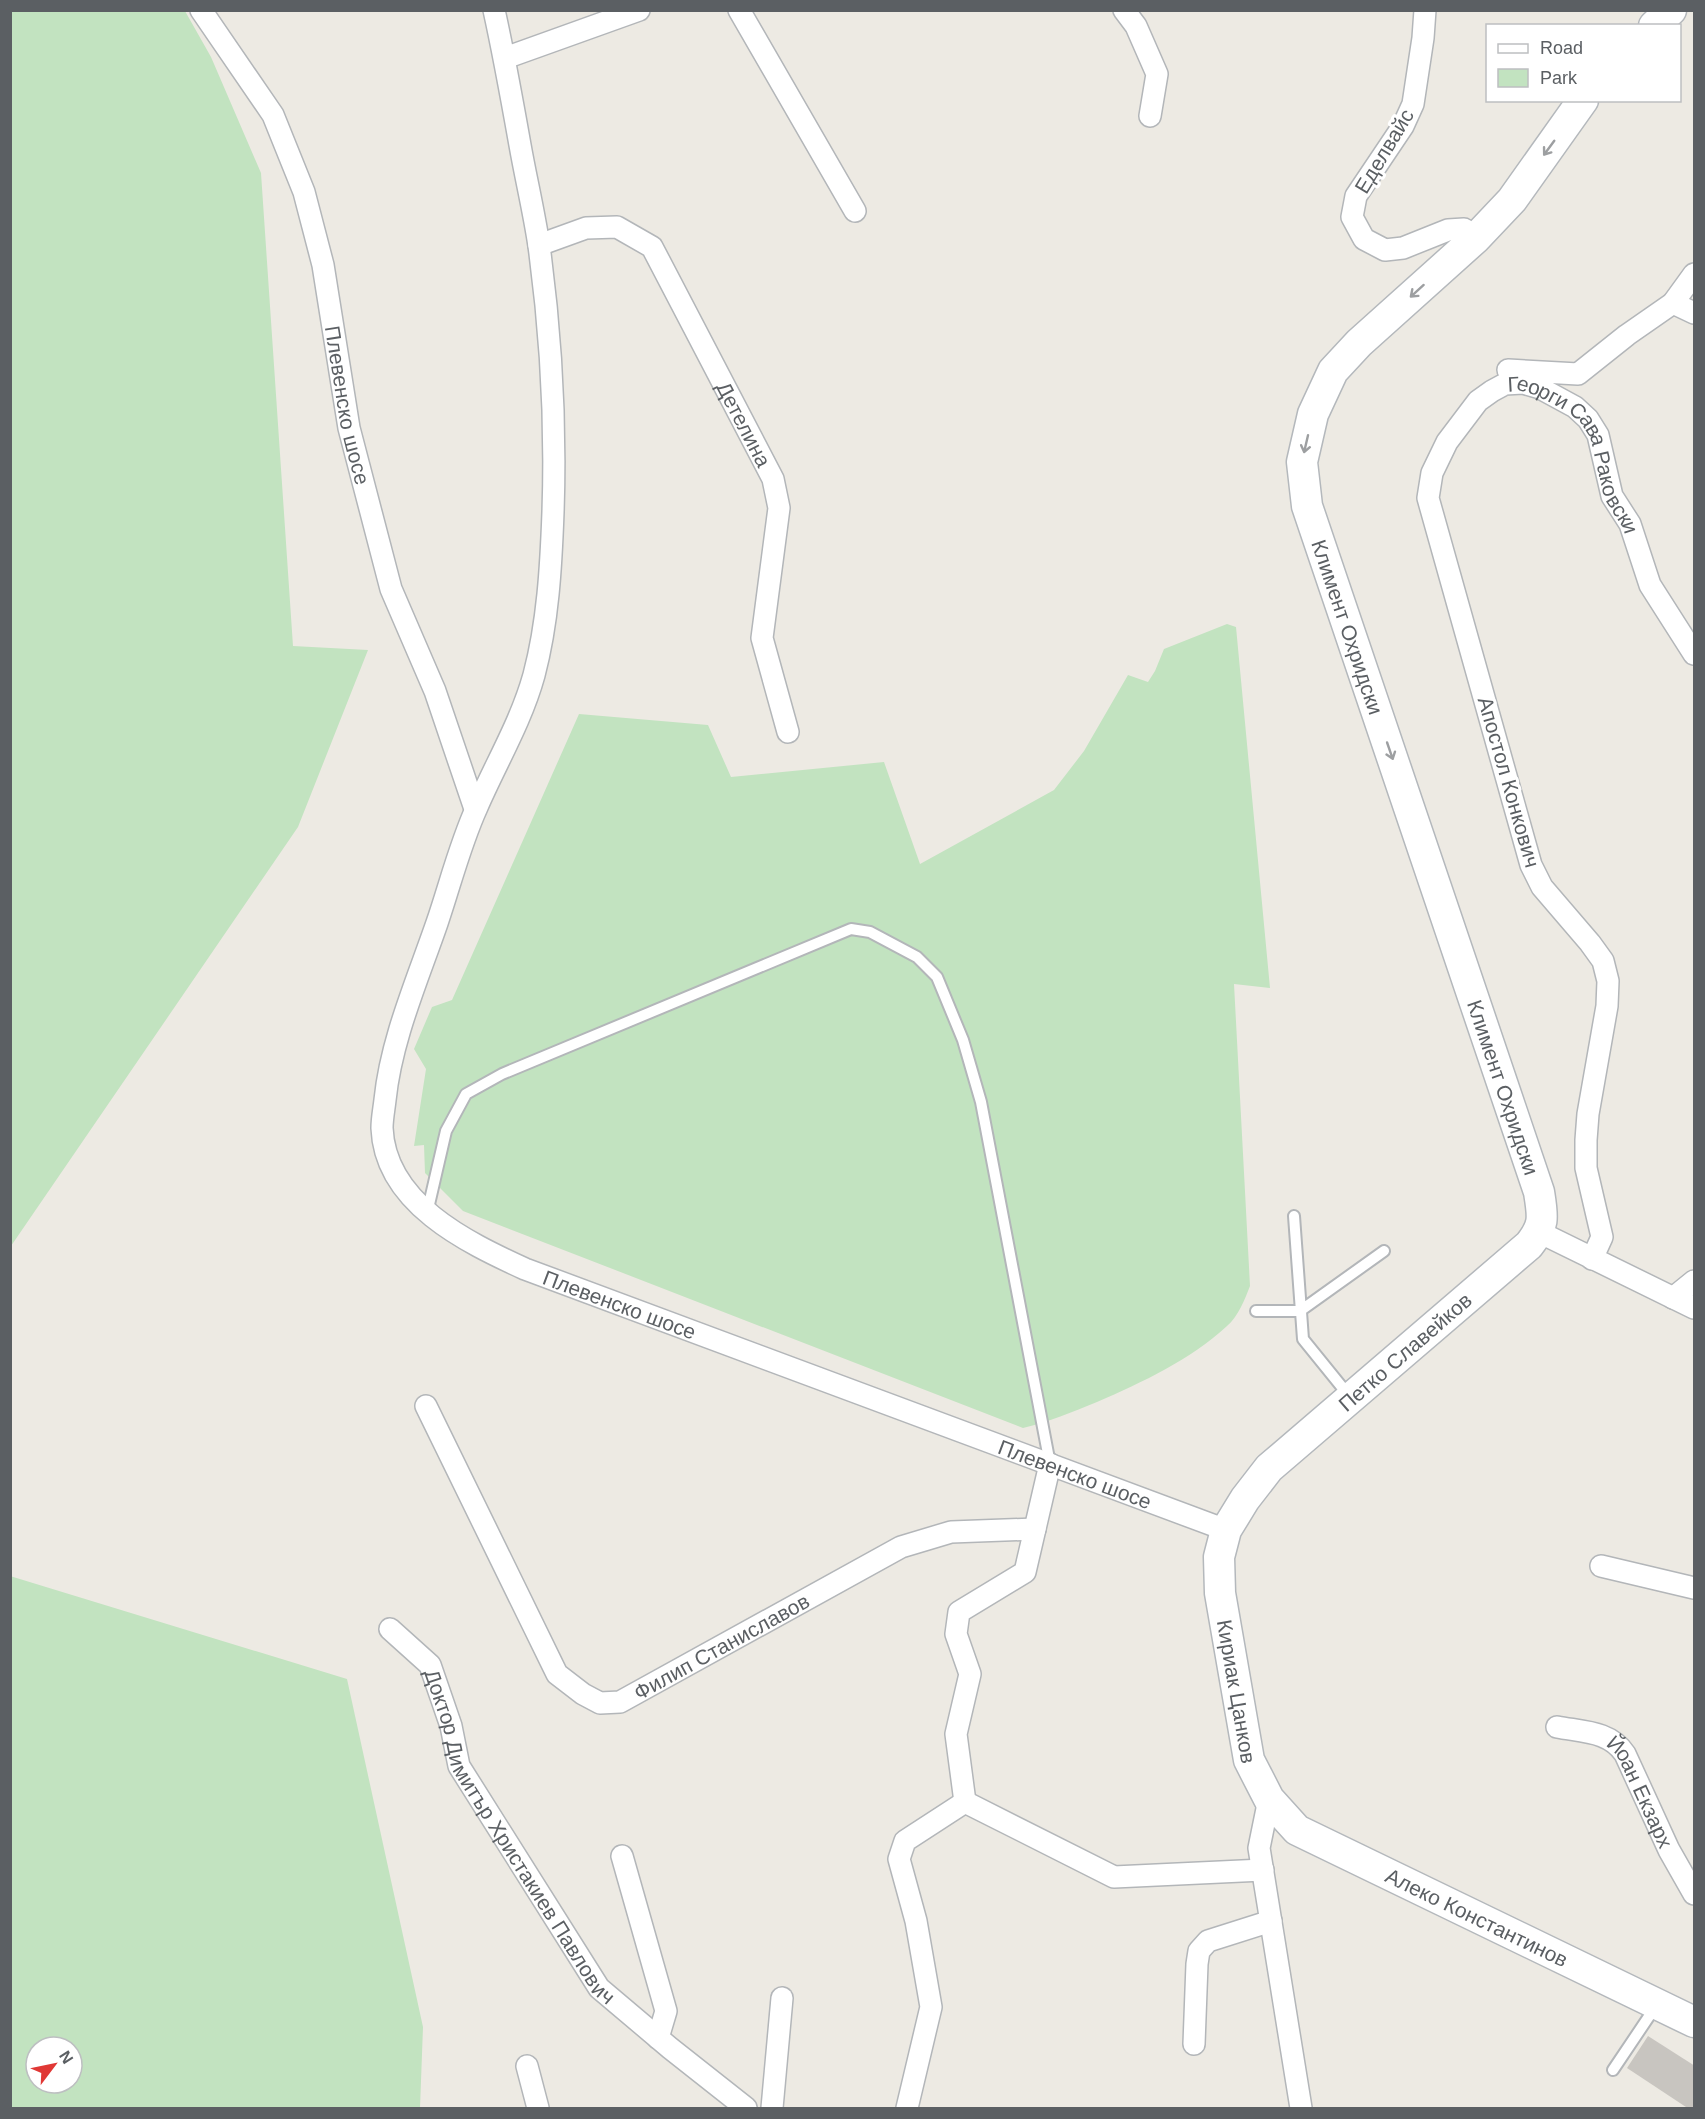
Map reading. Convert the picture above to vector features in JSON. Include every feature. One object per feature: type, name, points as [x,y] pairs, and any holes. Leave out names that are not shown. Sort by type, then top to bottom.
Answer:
[{"type":"street","name":"Плевенско шосе","points":[[201,10],[273,115],[304,192],[323,265],[349,428],[391,589],[435,691],[476,809]]},
{"type":"street","name":"Плевенско шосе","points":[[494,10],[539,245],[555,446],[551,557],[545,621],[534,676],[515,728],[476,809],[397,1039],[387,1081],[382,1126],[385,1147],[392,1166],[405,1187],[427,1213],[478,1247],[525,1269],[1226,1530]]},
{"type":"street","points":[[505,58],[639,10]]},
{"type":"street","points":[[739,10],[855,211]]},
{"type":"street","points":[[1124,10],[1136,26],[1157,74],[1150,116]]},
{"type":"street","name":"Еделвайс","points":[[1425,10],[1424,38],[1413,104],[1403,126],[1356,196],[1352,217],[1364,239],[1385,250],[1402,248],[1448,230],[1464,229],[1476,238]]},
{"type":"street","points":[[1656,24],[1671,10]]},
{"type":"street","name":"Климент Охридски","points":[[1539,1232],[1542,1215],[1539,1192],[1307,506],[1302,462],[1313,414],[1333,371],[1359,343],[1476,238],[1512,200],[1582,102]]},
{"type":"street","name":"Детелина","points":[[539,245],[586,228],[617,227],[652,247],[773,479],[779,508],[762,638],[788,732]]},
{"type":"street","name":"Георги Сава Раковски","points":[[1695,274],[1672,303],[1578,374],[1505,370],[1505,384],[1523,383],[1540,388],[1575,407],[1588,419],[1598,435],[1612,496],[1630,524],[1650,585],[1695,654]]},
{"type":"street","points":[[1672,303],[1695,313]]},
{"type":"street","name":"Апостол Конкович","points":[[1505,384],[1479,401],[1447,442],[1432,472],[1428,498],[1530,865],[1542,886],[1603,962],[1608,981],[1607,1006],[1588,1114],[1586,1168],[1602,1237],[1592,1259]]},
{"type":"street","points":[[1539,1232],[1695,1308]]},
{"type":"street","name":"Петко Славейков","points":[[1269,1468],[1529,1245],[1539,1232]]},
{"type":"street","points":[[1673,1298],[1695,1281]]},
{"type":"street","name":"Филип Станиславов","points":[[426,1406],[557,1674],[583,1694],[600,1703],[620,1702],[902,1547],[951,1532],[1035,1529]]},
{"type":"street","points":[[965,1803],[956,1734],[970,1674],[956,1634],[959,1612],[1024,1572],[1050,1464]]},
{"type":"street","name":"Кириак Цанков","points":[[1269,1468],[1245,1498],[1226,1530],[1220,1557],[1220,1593],[1249,1760],[1269,1799]]},
{"type":"street","points":[[1601,1566],[1695,1588]]},
{"type":"street","name":"Доктор Димитър Христакиев Павлович","points":[[390,1629],[430,1665],[451,1726],[459,1766],[599,1988],[746,2109]]},
{"type":"street","name":"Йоан Екзарх","points":[[1557,1727],[1607,1737],[1618,1744],[1625,1754],[1669,1850],[1695,1894]]},
{"type":"street","points":[[1269,1799],[1259,1848],[1302,2109]]},
{"type":"street","name":"Алеко Константинов","points":[[1269,1799],[1297,1830],[1695,2022]]},
{"type":"street","points":[[965,1803],[1114,1877],[1263,1870]]},
{"type":"street","points":[[907,2109],[931,2007],[916,1922],[899,1859],[905,1841],[965,1803]]},
{"type":"street","points":[[622,1856],[666,2011],[658,2038]]},
{"type":"street","points":[[1194,2044],[1199,1951],[1208,1941],[1271,1921]]},
{"type":"street","points":[[772,2109],[782,1998]]},
{"type":"street","points":[[527,2066],[538,2109]]},
{"type":"lane","points":[[427,1213],[446,1131],[466,1094],[502,1074],[850,929],[870,932],[917,957],[937,977],[963,1040],[981,1102],[1050,1464]]},
{"type":"lane","points":[[1294,1216],[1303,1339],[1352,1398]]},
{"type":"lane","points":[[1256,1311],[1300,1311],[1384,1251]]},
{"type":"lane","points":[[1612,2070],[1657,2004]]},
{"type":"green space","points":[[11,10],[185,11],[211,57],[261,173],[293,646],[368,650],[298,827],[11,1246]]},
{"type":"green space","points":[[1227,624],[1236,627],[1270,988],[1234,984],[1250,1286],[1235,1318],[1213,1338],[1182,1360],[1097,1402],[1023,1428],[463,1211],[425,1173],[424,1145],[414,1146],[426,1069],[414,1049],[432,1007],[452,1000],[579,714],[708,725],[731,777],[884,762],[920,864],[1054,790],[1084,751],[1128,675],[1148,682],[1164,649]]},
{"type":"green space","points":[[10,1576],[347,1679],[423,2027],[420,2108],[11,2108]]},
{"type":"building","points":[[1648,2036],[1695,2066],[1695,2109],[1689,2109],[1627,2068]]}]
